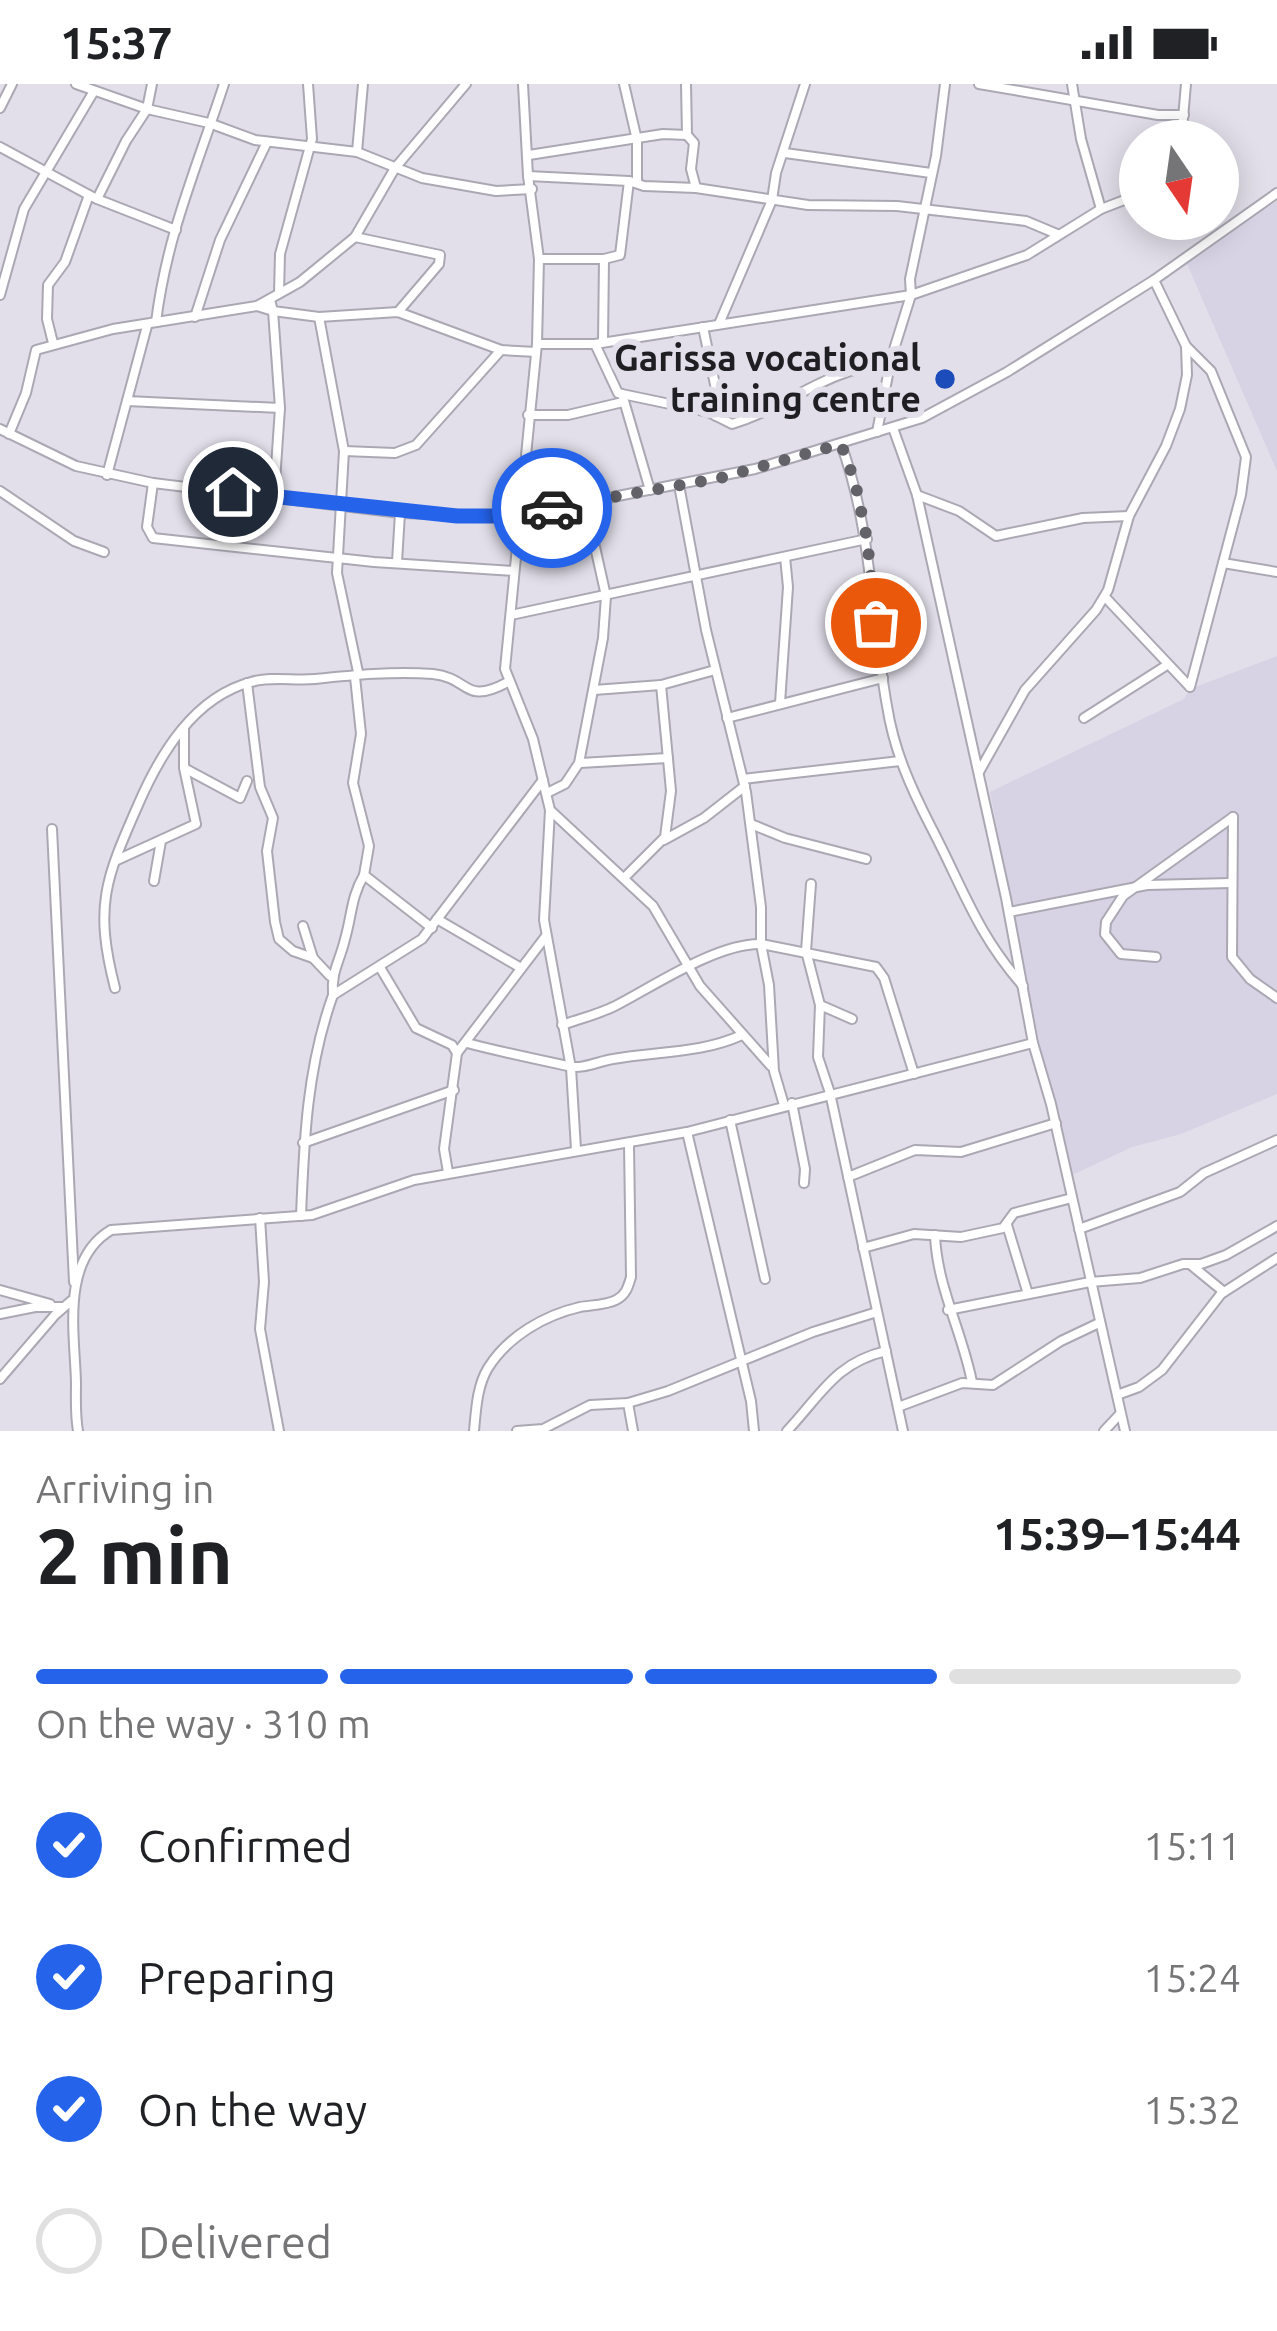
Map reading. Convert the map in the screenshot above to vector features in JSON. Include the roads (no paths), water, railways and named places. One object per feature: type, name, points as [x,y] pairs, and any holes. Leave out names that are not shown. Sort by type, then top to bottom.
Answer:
[{"type":"street","points":[[0,108],[12,84]]},
{"type":"street","points":[[76,84],[147,110],[267,142],[357,152],[440,182],[496,191],[532,189]]},
{"type":"street","points":[[53,343],[47,320],[48,286],[93,197],[147,110],[152,84]]},
{"type":"street","points":[[107,475],[152,324],[181,201],[224,84]]},
{"type":"street","points":[[279,293],[280,254],[309,149],[313,112],[308,84]]},
{"type":"street","points":[[357,152],[363,84]]},
{"type":"street","points":[[466,84],[395,168],[355,237],[319,269],[257,306],[53,343],[34,355],[26,393],[4,432],[76,466],[107,475],[400,513],[519,514],[679,485],[800,458],[939,410],[1154,280],[1277,194]]},
{"type":"street","points":[[523,84],[530,155],[527,176],[539,259],[536,348],[505,669],[526,718],[548,793],[546,936],[571,1068],[576,1149]]},
{"type":"street","points":[[539,259],[620,255],[638,140],[624,84]]},
{"type":"street","points":[[686,84],[687,134],[694,143],[691,169],[696,188]]},
{"type":"street","points":[[718,325],[772,200],[805,84]]},
{"type":"street","points":[[877,432],[890,363],[911,295],[945,84]]},
{"type":"street","points":[[979,84],[1158,115],[1184,115]]},
{"type":"street","points":[[1072,84],[1101,209]]},
{"type":"street","points":[[1183,120],[1186,84]]},
{"type":"street","points":[[0,295],[24,209],[94,92]]},
{"type":"street","points":[[530,155],[687,134]]},
{"type":"street","points":[[195,317],[220,240],[267,142]]},
{"type":"street","points":[[0,147],[93,197],[176,230]]},
{"type":"street","points":[[785,153],[931,173]]},
{"type":"street","points":[[527,176],[696,188],[851,208],[897,206],[1026,221],[1057,234]]},
{"type":"street","points":[[257,306],[319,317],[398,312],[501,350],[599,343],[911,295],[1027,255],[1119,202]]},
{"type":"street","points":[[355,237],[440,255],[439,265],[398,312]]},
{"type":"street","points":[[604,259],[599,343],[623,398],[650,490]]},
{"type":"street","points":[[1104,596],[1190,687],[1241,495],[1246,457],[1211,371],[1186,346],[1154,280]]},
{"type":"street","points":[[270,300],[280,408],[274,496]]},
{"type":"street","points":[[301,1216],[314,1063],[333,995],[332,976],[369,846],[353,782],[361,734],[358,671],[341,601],[338,557],[344,451],[319,317]]},
{"type":"street","points":[[703,327],[718,399],[716,416]]},
{"type":"street","points":[[977,774],[1025,691],[1104,596],[1130,516],[1180,409],[1186,346]]},
{"type":"street","points":[[344,451],[394,453],[416,445],[501,350]]},
{"type":"street","points":[[528,415],[568,415],[623,398],[716,416],[728,424],[829,376],[890,363]]},
{"type":"street","points":[[128,401],[280,408]]},
{"type":"street","points":[[893,428],[916,495],[1034,1043],[1125,1431]]},
{"type":"street","points":[[841,444],[867,539],[884,678],[900,761],[970,913],[1024,987]]},
{"type":"street","points":[[153,483],[147,527],[152,538],[514,572]]},
{"type":"street","points":[[679,485],[751,824],[774,1071]]},
{"type":"street","points":[[0,491],[74,542],[104,552]]},
{"type":"street","points":[[916,495],[959,511],[996,536],[1083,518],[1130,516]]},
{"type":"street","points":[[548,793],[565,784],[579,763],[606,596],[585,502]]},
{"type":"street","points":[[397,562],[400,513]]},
{"type":"street","points":[[511,616],[867,539]]},
{"type":"street","points":[[780,704],[788,587],[784,557]]},
{"type":"street","points":[[1223,563],[1277,572]]},
{"type":"street","points":[[1084,718],[1167,665]]},
{"type":"street","points":[[594,690],[662,685],[715,670]]},
{"type":"street","points":[[115,988],[103,942],[104,884],[158,760],[218,695],[247,683],[355,677],[434,674],[487,694],[508,682]]},
{"type":"street","points":[[727,718],[884,678]]},
{"type":"street","points":[[247,683],[260,788],[273,818],[267,851],[274,922],[279,939],[293,951],[313,958],[332,976]]},
{"type":"street","points":[[662,685],[671,791],[664,840]]},
{"type":"street","points":[[116,861],[196,824],[184,768],[184,728]]},
{"type":"street","points":[[579,763],[668,758]]},
{"type":"street","points":[[625,877],[664,840],[704,818],[744,783],[900,761]]},
{"type":"street","points":[[184,768],[240,798],[247,782]]},
{"type":"street","points":[[333,995],[381,968],[434,924],[543,780]]},
{"type":"street","points":[[550,810],[652,906],[687,967],[763,1054],[788,1104],[805,1169],[804,1184]]},
{"type":"street","points":[[1156,957],[1121,954],[1106,934],[1113,910],[1233,816],[1232,957],[1250,979],[1277,998]]},
{"type":"street","points":[[751,824],[866,859]]},
{"type":"street","points":[[52,829],[75,1288]]},
{"type":"street","points":[[154,880],[162,840]]},
{"type":"street","points":[[364,874],[434,924],[521,968]]},
{"type":"street","points":[[1009,912],[1138,886],[1231,883]]},
{"type":"street","points":[[811,884],[806,951],[820,1005],[818,1057],[830,1093],[903,1431]]},
{"type":"street","points":[[303,926],[313,958]]},
{"type":"street","points":[[448,1172],[444,1150],[458,1053],[546,936]]},
{"type":"street","points":[[562,1024],[611,1008],[687,967],[761,944],[876,967],[914,1074]]},
{"type":"street","points":[[381,968],[416,1028],[452,1045],[458,1053]]},
{"type":"street","points":[[820,1005],[852,1019]]},
{"type":"street","points":[[467,1042],[550,1059],[571,1068],[652,1052],[681,1054],[742,1035]]},
{"type":"street","points":[[0,1379],[63,1305],[94,1247],[111,1230],[333,1210],[448,1172],[576,1149],[629,1145],[1034,1043]]},
{"type":"street","points":[[304,1144],[455,1090]]},
{"type":"street","points":[[730,1120],[765,1279]]},
{"type":"street","points":[[848,1177],[915,1150],[961,1152],[1056,1124]]},
{"type":"street","points":[[688,1132],[751,1400],[754,1431]]},
{"type":"street","points":[[1079,1228],[1180,1192],[1218,1166],[1277,1140]]},
{"type":"street","points":[[474,1431],[489,1366],[508,1346],[529,1327],[578,1308],[611,1302],[628,1288],[629,1145]]},
{"type":"street","points":[[863,1248],[914,1234],[961,1237],[1007,1225],[1014,1213],[1072,1198]]},
{"type":"street","points":[[260,1219],[264,1282],[260,1329],[279,1431]]},
{"type":"street","points":[[1007,1225],[1028,1294]]},
{"type":"street","points":[[948,1310],[1090,1282],[1140,1278],[1226,1255],[1277,1226]]},
{"type":"street","points":[[935,1235],[948,1310],[972,1382]]},
{"type":"street","points":[[1117,1395],[1139,1387],[1162,1370],[1224,1292],[1277,1258]]},
{"type":"street","points":[[1190,1264],[1224,1292]]},
{"type":"street","points":[[0,1290],[63,1305]]},
{"type":"street","points":[[0,1314],[63,1305]]},
{"type":"street","points":[[63,1305],[78,1431]]},
{"type":"street","points":[[517,1431],[543,1429],[590,1405],[628,1403],[877,1312]]},
{"type":"street","points":[[898,1407],[972,1382],[993,1385],[1061,1341],[1099,1323]]},
{"type":"street","points":[[787,1431],[845,1366],[886,1351]]},
{"type":"street","points":[[628,1403],[633,1431]]},
{"type":"street","points":[[1104,1431],[1121,1413]]},
{"type":"place","name":"Garissa vocational training centre","points":[[945,379]]}]
